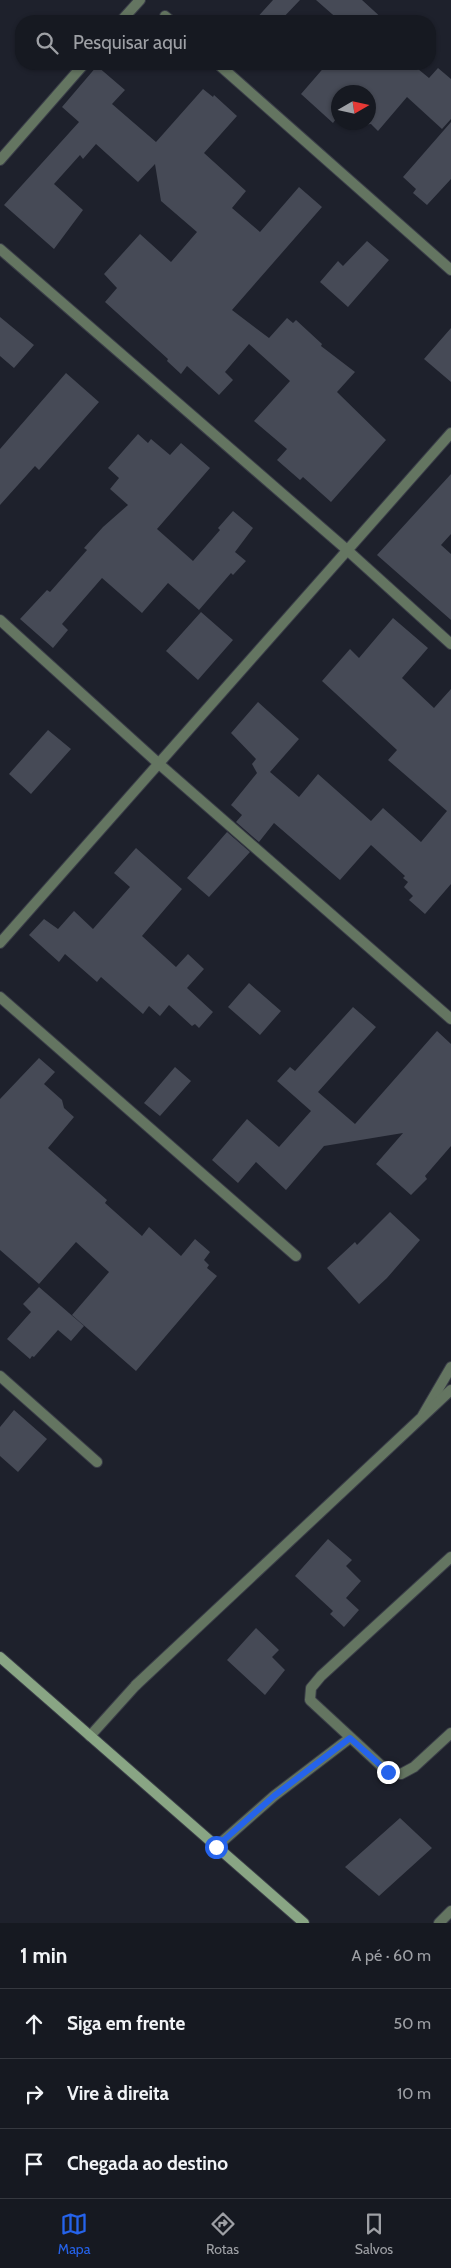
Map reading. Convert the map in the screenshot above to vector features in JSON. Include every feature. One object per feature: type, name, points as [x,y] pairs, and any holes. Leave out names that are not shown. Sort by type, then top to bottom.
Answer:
[{"type":"main road","points":[[0,1657],[304,1923]]},
{"type":"street","points":[[127,15],[140,0]]},
{"type":"street","points":[[0,160],[79,70]]},
{"type":"street","points":[[225,70],[451,270]]},
{"type":"street","points":[[0,249],[346,549],[451,644]]},
{"type":"street","points":[[0,942],[346,549],[451,433]]},
{"type":"street","points":[[0,620],[158,763],[451,1019]]},
{"type":"street","points":[[0,998],[296,1256]]},
{"type":"street","points":[[421,1418],[451,1367]]},
{"type":"street","points":[[0,1376],[97,1462]]},
{"type":"street","points":[[90,1736],[136,1684],[451,1390]]},
{"type":"street","points":[[451,1557],[320,1676],[311,1688],[310,1700],[388,1772],[401,1774],[414,1767],[451,1733]]},
{"type":"street","points":[[216,1847],[274,1796],[350,1738]]},
{"type":"street","points":[[439,1923],[451,1911]]},
{"type":"building","points":[[273,0],[300,0],[286,15],[259,15]]},
{"type":"building","points":[[316,0],[362,0],[378,15],[333,15]]},
{"type":"building","points":[[438,68],[451,79],[451,119],[442,129],[407,97],[378,131],[376,129],[376,85],[331,85],[331,121],[301,94],[322,70],[419,70],[429,78]]},
{"type":"building","points":[[94,70],[102,70],[125,90],[112,104],[156,142],[203,89],[213,97],[214,95],[237,116],[204,153],[246,191],[232,208],[260,232],[299,187],[322,207],[232,310],[269,338],[287,318],[293,323],[296,320],[322,344],[321,346],[355,372],[337,392],[386,440],[331,502],[303,477],[300,480],[277,460],[287,449],[254,421],[290,381],[249,344],[225,372],[233,380],[219,395],[187,366],[181,374],[167,361],[168,359],[105,302],[117,288],[104,274],[140,234],[171,262],[197,232],[161,201],[155,164],[138,182],[96,144],[83,159],[80,155],[54,184],[83,210],[54,249],[4,205],[79,122],[62,107]]},
{"type":"building","points":[[451,122],[451,179],[427,205],[413,193],[416,189],[403,177]]},
{"type":"building","points":[[367,241],[389,260],[348,307],[320,282],[338,261],[343,266]]},
{"type":"building","points":[[0,317],[34,345],[14,368],[0,356]]},
{"type":"building","points":[[451,328],[451,382],[424,359]]},
{"type":"building","points":[[66,373],[99,402],[39,470],[35,466],[0,505],[0,449]]},
{"type":"building","points":[[138,434],[148,443],[151,439],[170,455],[181,443],[210,468],[157,529],[193,561],[220,530],[218,528],[233,511],[253,528],[235,552],[246,561],[233,575],[231,573],[199,610],[168,583],[142,613],[102,578],[62,624],[68,630],[53,648],[20,619],[47,590],[50,592],[87,550],[84,548],[103,527],[128,505],[110,489],[119,478],[108,468]]},
{"type":"building","points":[[451,474],[451,534],[441,545],[451,554],[451,620],[377,555]]},
{"type":"building","points":[[201,612],[233,640],[198,680],[166,651]]},
{"type":"building","points":[[393,618],[428,648],[402,678],[434,708],[451,689],[451,884],[425,914],[409,900],[413,896],[404,887],[408,882],[403,878],[405,876],[371,845],[340,880],[274,823],[259,842],[236,822],[242,815],[231,805],[257,773],[252,764],[256,759],[231,733],[258,702],[299,739],[270,772],[299,797],[318,774],[371,821],[383,808],[421,842],[447,811],[388,760],[397,750],[322,681],[350,649],[359,658]]},
{"type":"building","points":[[48,730],[71,749],[31,794],[9,774]]},
{"type":"building","points":[[227,832],[250,852],[209,897],[187,878]]},
{"type":"building","points":[[136,848],[182,889],[142,936],[176,967],[188,954],[204,969],[187,988],[213,1012],[199,1028],[195,1024],[192,1026],[169,1005],[160,1016],[149,1006],[143,1014],[101,977],[97,982],[65,954],[59,962],[29,935],[44,919],[58,929],[74,911],[93,929],[130,887],[114,873]]},
{"type":"building","points":[[249,983],[281,1011],[260,1035],[228,1007]]},
{"type":"building","points":[[353,1007],[376,1027],[318,1092],[355,1124],[437,1031],[451,1044],[451,1146],[425,1176],[427,1179],[411,1195],[376,1164],[403,1133],[324,1146],[286,1190],[256,1162],[238,1183],[212,1160],[247,1119],[279,1147],[311,1111],[277,1081],[290,1067],[295,1071]]},
{"type":"building","points":[[39,1058],[55,1072],[44,1084],[62,1100],[64,1108],[74,1117],[48,1148],[107,1200],[105,1203],[142,1236],[149,1227],[181,1256],[195,1239],[210,1252],[204,1260],[209,1265],[207,1268],[217,1276],[136,1371],[72,1315],[109,1272],[76,1242],[39,1284],[0,1250],[0,1099]]},
{"type":"building","points":[[175,1067],[191,1081],[160,1116],[144,1103]]},
{"type":"building","points":[[390,1212],[420,1240],[387,1278],[359,1304],[327,1268],[355,1242],[357,1245]]},
{"type":"building","points":[[39,1287],[84,1326],[71,1341],[58,1330],[30,1359],[7,1339],[31,1312],[23,1304]]},
{"type":"building","points":[[14,1410],[47,1439],[18,1472],[0,1456],[0,1427]]},
{"type":"building","points":[[328,1539],[352,1560],[346,1566],[361,1581],[346,1598],[359,1610],[344,1627],[330,1614],[333,1611],[295,1576]]},
{"type":"building","points":[[256,1628],[279,1650],[272,1657],[285,1670],[265,1695],[227,1660]]},
{"type":"building","points":[[400,1818],[432,1848],[379,1896],[345,1867]]},
{"type":"route","points":[[216,1847],[274,1796],[350,1738],[388,1772]]}]
